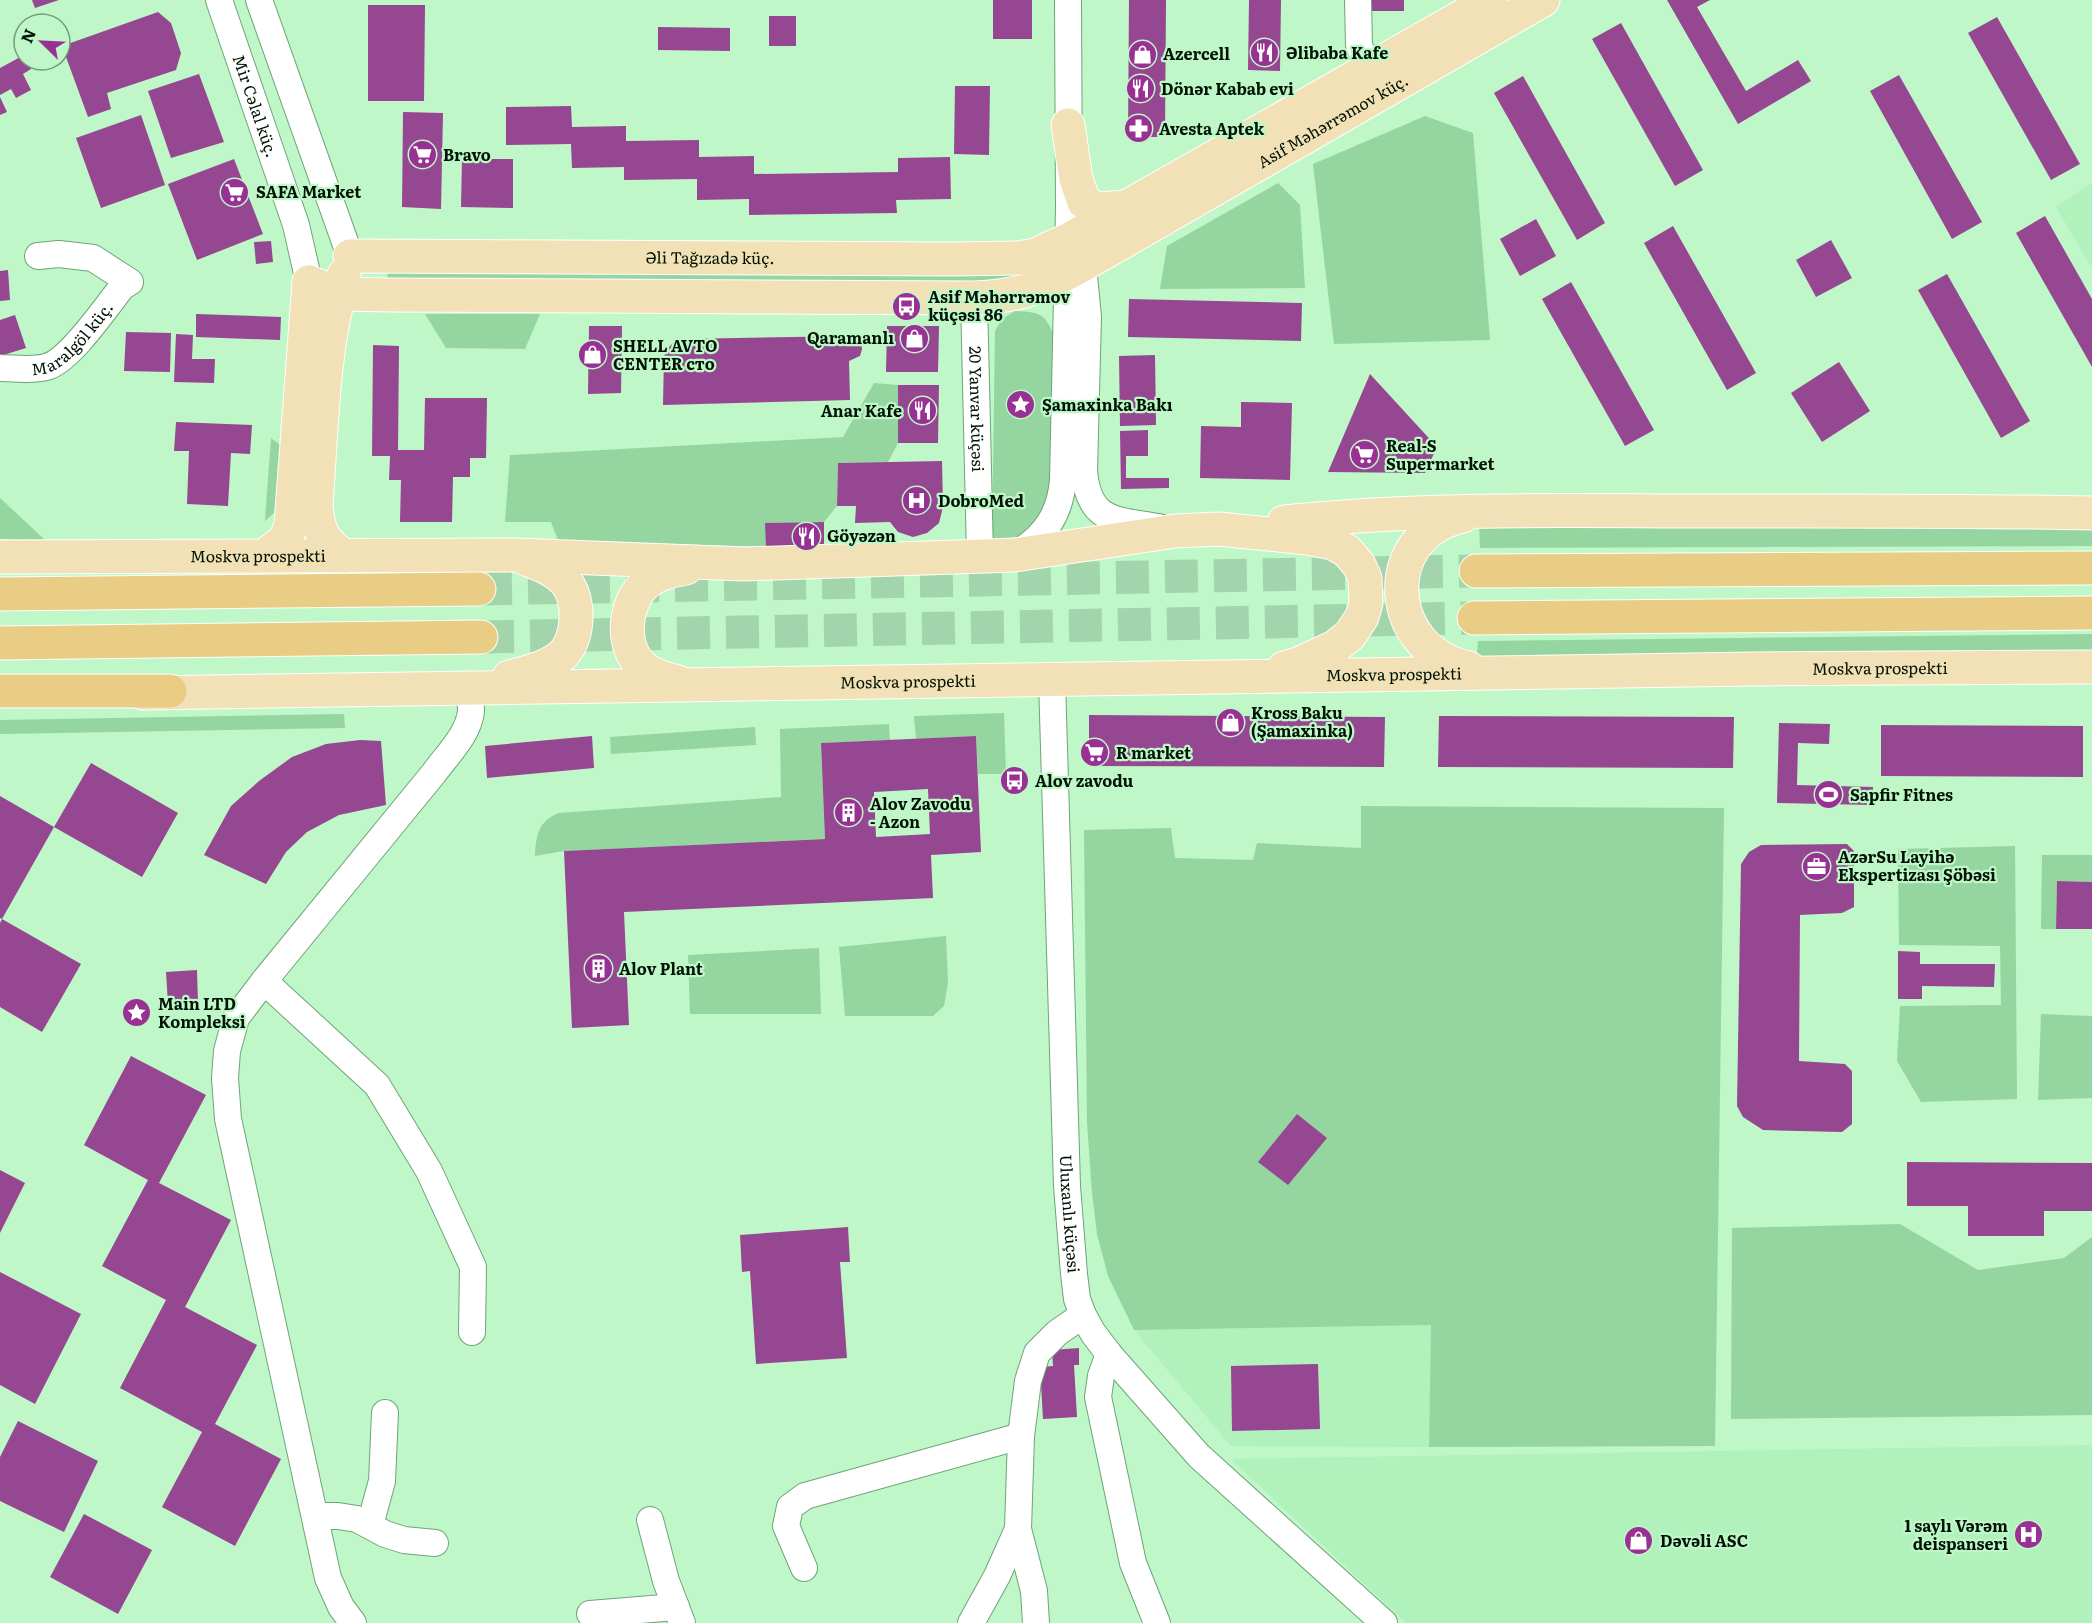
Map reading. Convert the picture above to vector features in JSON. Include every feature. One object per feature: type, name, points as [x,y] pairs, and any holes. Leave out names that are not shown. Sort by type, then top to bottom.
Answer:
[{"type":"highway","points":[[1476,571],[2090,568]]},
{"type":"highway","points":[[0,594],[479,589]]},
{"type":"highway","points":[[1474,618],[2092,613]]},
{"type":"highway","points":[[0,643],[481,637]]},
{"type":"highway","points":[[0,691],[170,691]]},
{"type":"main road","name":"Asif Məhərrəmov küç.","points":[[1120,221],[1491,0]]},
{"type":"main road","name":"Asif Məhərrəmov küç.","points":[[1120,221],[1544,0]]},
{"type":"main road","points":[[324,288],[383,295],[591,298],[974,298],[1017,294],[1034,289],[1120,221],[1084,202],[1076,179],[1068,125]]},
{"type":"main road","points":[[383,295],[373,284],[371,277],[375,265],[386,255]]},
{"type":"main road","name":"Əli Tağızadə küç.","points":[[350,256],[1004,259],[1035,255],[1072,260]]},
{"type":"main road","points":[[264,556],[286,539],[291,524],[324,288],[350,256]]},
{"type":"main road","points":[[324,288],[327,353],[316,504],[317,523],[329,545],[344,556]]},
{"type":"main road","points":[[696,686],[661,678],[646,671],[635,659],[628,643],[628,613],[635,596],[644,584],[657,576],[668,571],[714,563],[1015,555],[1176,531],[1219,530],[1353,515],[1483,512],[2092,513]]},
{"type":"main road","points":[[1483,512],[1452,518],[1434,526],[1418,542],[1408,560],[1401,586],[1404,610],[1414,633],[1425,647],[1438,657],[1455,665],[1493,673]]},
{"type":"main road","points":[[1219,530],[1307,538],[1333,543],[1347,551],[1359,565],[1365,578],[1364,610],[1350,635],[1320,655],[1256,677]]},
{"type":"main road","points":[[469,687],[547,665],[563,655],[573,635],[576,614],[573,592],[569,586],[551,570],[517,555]]},
{"type":"main road","name":"Moskva prospekti","points":[[0,557],[517,555],[714,563]]},
{"type":"main road","name":"Moskva prospekti","points":[[696,686],[1755,669],[2092,667]]},
{"type":"main road","points":[[0,700],[170,691],[696,686]]},
{"type":"street","name":"Mir Cəlal küç.","points":[[219,0],[296,225],[324,288]]},
{"type":"street","points":[[259,0],[350,256]]},
{"type":"street","points":[[1015,555],[1034,543],[1042,534],[1055,513],[1062,490],[1072,260],[1068,125],[1068,0]]},
{"type":"street","points":[[1358,0],[1359,45],[1369,71]]},
{"type":"street","name":"Maralgöl küç.","points":[[0,368],[42,368],[56,363],[69,352],[122,287],[130,282],[93,258],[59,254],[38,256]]},
{"type":"street","points":[[1072,260],[1086,286],[1088,317],[1084,471],[1088,495],[1092,504],[1106,516],[1176,531]]},
{"type":"street","name":"20 Yanvar küçəsi","points":[[974,298],[980,556]]},
{"type":"street","name":"Uluxanlı küçəsi","points":[[1052,680],[1067,1186],[1077,1299],[1093,1333],[1109,1354],[1199,1456],[1384,1623]]},
{"type":"street","points":[[353,1623],[341,1607],[328,1578],[228,1119],[225,1078],[227,1051],[236,1018],[459,739],[468,724],[471,711],[469,687]]},
{"type":"street","points":[[264,981],[377,1085],[429,1171],[473,1267],[472,1332]]},
{"type":"street","points":[[1036,1623],[1034,1591],[1018,1529],[1021,1436],[1028,1381],[1037,1353],[1057,1333],[1083,1315]]},
{"type":"street","points":[[1109,1354],[1101,1376],[1098,1397],[1132,1563],[1157,1623]]},
{"type":"street","points":[[370,1525],[382,1481],[385,1413]]},
{"type":"street","points":[[804,1568],[786,1526],[790,1507],[805,1496],[1021,1436]]},
{"type":"street","points":[[315,1516],[348,1518],[404,1540],[435,1543]]},
{"type":"street","points":[[590,1614],[679,1615],[666,1581],[650,1520]]},
{"type":"street","points":[[971,1623],[997,1576],[1018,1529]]},
{"type":"shaded area","points":[[1425,116],[1473,133],[1490,340],[1334,344],[1313,164]]},
{"type":"shaded area","points":[[1278,183],[1300,205],[1305,288],[1160,289],[1167,246]]},
{"type":"shaded area","points":[[2092,183],[2092,268],[2056,207]]},
{"type":"shaded area","points":[[1045,261],[1012,282],[387,282],[388,268]]},
{"type":"shaded area","points":[[1015,311],[1040,315],[1054,336],[1054,475],[1049,502],[1033,530],[1018,537],[992,539],[995,331],[1002,319]]},
{"type":"shaded area","points":[[425,314],[540,314],[525,349],[446,348]]},
{"type":"shaded area","points":[[874,383],[898,385],[898,443],[888,462],[838,463],[837,506],[824,522],[766,523],[766,547],[558,540],[551,522],[505,522],[510,455],[843,437]]},
{"type":"shaded area","points":[[271,438],[283,447],[278,509],[265,521]]},
{"type":"shaded area","points":[[0,498],[45,540],[0,539]]},
{"type":"shaded area","points":[[1479,522],[2092,526],[2092,546],[1480,548]]},
{"type":"shaded area","points":[[2092,634],[2092,653],[1477,656],[1478,641]]},
{"type":"shaded area","points":[[1004,713],[1006,774],[978,774],[976,736],[916,739],[914,716]]},
{"type":"shaded area","points":[[344,714],[345,728],[0,734],[0,720]]},
{"type":"shaded area","points":[[889,724],[890,740],[821,743],[825,839],[564,851],[535,856],[536,842],[542,825],[559,813],[781,797],[780,729]]},
{"type":"shaded area","points":[[755,727],[756,745],[611,754],[610,737]]},
{"type":"shaded area","points":[[1361,806],[1724,808],[1715,1446],[1429,1447],[1431,1325],[1134,1330],[1108,1276],[1097,1234],[1092,1193],[1087,1122],[1084,830],[1171,828],[1175,858],[1253,860],[1257,843],[1361,848]]},
{"type":"shaded area","points":[[2015,846],[2017,1099],[1921,1102],[1897,1061],[1900,1006],[2001,1005],[2000,946],[1899,945],[1898,849]]},
{"type":"shaded area","points":[[2042,855],[2092,855],[2092,882],[2057,881],[2056,929],[2041,929]]},
{"type":"shaded area","points":[[946,936],[948,983],[944,1006],[933,1016],[845,1016],[839,947]]},
{"type":"shaded area","points":[[819,948],[821,1014],[690,1014],[688,955]]},
{"type":"shaded area","points":[[2041,1014],[2092,1016],[2092,1098],[2038,1100]]},
{"type":"shaded area","points":[[1900,1224],[1978,1270],[2064,1258],[2092,1237],[2092,1415],[1731,1419],[1732,1228]]},
{"type":"shaded area","points":[[1431,1325],[1429,1447],[1231,1446],[1134,1330]]},
{"type":"shaded area","name":"Dəvəli ASC","points":[[2092,1445],[2092,1623],[1406,1623],[1231,1459]]},
{"type":"building","points":[[32,0],[59,0],[35,8]]},
{"type":"building","points":[[993,0],[1032,0],[1032,39],[993,39]]},
{"type":"building","points":[[1129,0],[1166,0],[1165,137],[1128,137]]},
{"type":"building","points":[[1249,0],[1281,0],[1280,71],[1248,70]]},
{"type":"building","points":[[1372,0],[1404,0],[1404,11],[1372,11]]},
{"type":"building","points":[[1667,0],[1710,0],[1697,7],[1746,91],[1798,60],[1811,81],[1738,124]]},
{"type":"building","points":[[368,5],[425,5],[424,101],[368,101]]},
{"type":"building","points":[[158,12],[171,23],[181,53],[176,70],[107,93],[111,109],[88,117],[72,72],[72,42]]},
{"type":"building","points":[[769,16],[796,16],[796,46],[769,46]]},
{"type":"building","points":[[1997,17],[2080,164],[2051,180],[1968,33]]},
{"type":"building","points":[[1621,23],[1703,170],[1675,186],[1592,39]]},
{"type":"building","points":[[658,27],[730,28],[730,51],[658,50]]},
{"type":"building","points":[[12,62],[12,72],[26,72],[23,74],[31,90],[16,98],[11,89],[0,95],[0,68]]},
{"type":"building","points":[[199,74],[224,142],[171,158],[148,91]]},
{"type":"building","points":[[1899,75],[1982,222],[1952,239],[1870,91]]},
{"type":"building","points":[[1523,76],[1605,223],[1577,240],[1494,93]]},
{"type":"building","points":[[955,86],[990,86],[989,155],[954,154]]},
{"type":"building","points":[[0,97],[7,112],[0,115]]},
{"type":"building","points":[[571,106],[572,127],[626,126],[626,141],[699,140],[699,157],[754,156],[754,174],[898,172],[898,158],[950,157],[951,199],[896,200],[897,213],[749,215],[749,199],[697,200],[697,179],[624,180],[624,167],[572,168],[571,144],[506,145],[506,107]]},
{"type":"building","points":[[403,112],[443,113],[441,209],[402,207]]},
{"type":"building","points":[[141,115],[165,185],[101,208],[76,138]]},
{"type":"building","points":[[234,159],[263,234],[197,260],[168,184]]},
{"type":"building","points":[[462,159],[513,159],[513,208],[461,207]]},
{"type":"building","points":[[2045,216],[2092,299],[2092,367],[2016,233]]},
{"type":"building","points":[[1536,219],[1556,256],[1520,276],[1500,239]]},
{"type":"building","points":[[1673,226],[1756,373],[1727,390],[1644,243]]},
{"type":"building","points":[[1831,240],[1852,278],[1816,297],[1796,260]]},
{"type":"building","points":[[271,241],[273,262],[256,264],[254,242]]},
{"type":"building","points":[[8,270],[10,300],[0,301],[0,271]]},
{"type":"building","points":[[1947,274],[2030,421],[2001,438],[1918,290]]},
{"type":"building","points":[[1571,282],[1654,430],[1625,446],[1542,299]]},
{"type":"building","points":[[1129,299],[1302,303],[1301,341],[1128,337]]},
{"type":"building","points":[[196,314],[281,317],[280,340],[196,337]]},
{"type":"building","points":[[15,315],[26,348],[0,356],[0,320]]},
{"type":"building","points":[[589,326],[622,326],[621,393],[588,394]]},
{"type":"building","points":[[887,326],[939,326],[938,372],[886,372]]},
{"type":"building","points":[[126,332],[171,333],[170,372],[124,371]]},
{"type":"building","points":[[176,334],[193,335],[192,359],[215,359],[214,383],[174,382]]},
{"type":"building","points":[[854,336],[861,342],[862,349],[860,356],[849,361],[850,400],[663,405],[664,356],[674,342],[682,339]]},
{"type":"building","points":[[373,345],[399,346],[398,450],[424,450],[425,398],[487,398],[486,458],[470,458],[470,477],[453,477],[452,522],[400,522],[401,480],[389,480],[390,456],[372,456]]},
{"type":"building","points":[[1155,355],[1156,425],[1120,426],[1119,356]]},
{"type":"building","points":[[1839,362],[1870,411],[1822,442],[1791,393]]},
{"type":"building","points":[[1370,374],[1437,447],[1425,473],[1328,472]]},
{"type":"building","points":[[898,385],[939,385],[938,443],[898,443]]},
{"type":"building","points":[[1241,402],[1292,403],[1290,480],[1200,478],[1201,426],[1241,427]]},
{"type":"building","points":[[176,422],[252,425],[250,454],[231,453],[228,506],[187,504],[189,451],[174,451]]},
{"type":"building","points":[[1148,430],[1148,456],[1126,456],[1126,478],[1169,478],[1169,488],[1121,489],[1120,431]]},
{"type":"building","points":[[942,461],[943,507],[939,523],[927,533],[913,537],[898,532],[890,522],[855,523],[856,506],[837,506],[838,463]]},
{"type":"building","points":[[824,522],[824,546],[766,547],[765,523]]},
{"type":"building","points":[[1089,715],[1385,717],[1384,767],[1089,766]]},
{"type":"building","points":[[1439,716],[1734,717],[1733,768],[1438,767]]},
{"type":"building","points":[[1779,723],[1830,724],[1829,744],[1798,743],[1797,785],[1873,787],[1873,805],[1777,803]]},
{"type":"building","points":[[1881,725],[2083,726],[2083,777],[1881,776]]},
{"type":"building","points":[[592,736],[594,768],[487,778],[485,746]]},
{"type":"building","name":"Alov Plant","points":[[976,736],[981,852],[931,855],[933,898],[624,912],[629,1025],[572,1028],[564,851],[825,839],[821,743]],"holes":[[[928,789],[930,834],[876,837],[874,792]]]},
{"type":"building","points":[[360,740],[381,741],[386,805],[339,815],[307,832],[286,852],[266,884],[204,855],[231,806],[259,781],[292,757],[326,744]]},
{"type":"building","points":[[91,763],[178,813],[142,877],[54,827]]},
{"type":"building","points":[[0,796],[54,827],[2,919],[0,918]]},
{"type":"building","points":[[1847,844],[1854,851],[1854,907],[1842,913],[1800,915],[1799,1061],[1845,1064],[1852,1071],[1852,1124],[1842,1132],[1763,1130],[1743,1117],[1737,1106],[1741,864],[1749,852],[1761,845]]},
{"type":"building","points":[[2057,881],[2092,882],[2092,929],[2056,929]]},
{"type":"building","points":[[2,919],[81,964],[42,1032],[0,1007],[0,923]]},
{"type":"building","points":[[1898,951],[1920,952],[1920,964],[1995,964],[1994,987],[1922,986],[1922,999],[1898,999]]},
{"type":"building","points":[[197,970],[198,1003],[168,1004],[166,972]]},
{"type":"building","points":[[131,1056],[206,1095],[159,1183],[231,1220],[185,1307],[257,1345],[215,1424],[281,1459],[235,1546],[162,1507],[202,1432],[120,1388],[166,1300],[102,1266],[148,1180],[84,1145]]},
{"type":"building","points":[[1297,1114],[1327,1138],[1288,1185],[1258,1162]]},
{"type":"building","points":[[1907,1162],[2092,1163],[2092,1211],[2044,1211],[2044,1236],[1968,1236],[1968,1206],[1907,1206]]},
{"type":"building","points":[[0,1170],[25,1183],[0,1233]]},
{"type":"building","points":[[848,1227],[850,1262],[840,1262],[847,1358],[756,1364],[750,1271],[742,1272],[740,1235]]},
{"type":"building","points":[[0,1272],[81,1314],[35,1404],[0,1385]]},
{"type":"building","points":[[1079,1348],[1079,1365],[1074,1365],[1077,1417],[1043,1419],[1040,1367],[1053,1366],[1052,1350]]},
{"type":"building","points":[[1318,1364],[1320,1429],[1232,1431],[1231,1366]]},
{"type":"building","points":[[18,1421],[98,1461],[64,1532],[0,1501],[0,1457]]},
{"type":"building","points":[[84,1514],[152,1550],[118,1614],[50,1577]]},
{"type":"tunnel","points":[[479,589],[1476,571]]},
{"type":"tunnel","points":[[481,637],[1474,618]]},
{"type":"place","name":"Əlibaba Kafe","points":[[1265,53]]},
{"type":"place","name":"Azercell","points":[[1142,54]]},
{"type":"place","name":"Dönər Kabab evi","points":[[1140,89]]},
{"type":"place","name":"Avesta Aptek","points":[[1138,129]]},
{"type":"place","name":"Bravo","points":[[422,155]]},
{"type":"place","name":"SAFA Market","points":[[235,192]]},
{"type":"place","name":"Asif Məhərrəmov küçəsi 86","points":[[907,306]]},
{"type":"place","name":"Qaramanlı","points":[[915,338]]},
{"type":"place","name":"SHELL AVTO CENTER сто","points":[[592,355]]},
{"type":"place","name":"Şamaxinka Bakı","points":[[1021,405]]},
{"type":"place","name":"Anar Kafe","points":[[923,411]]},
{"type":"place","name":"Real-S Supermarket","points":[[1365,455]]},
{"type":"place","name":"DobroMed","points":[[917,501]]},
{"type":"place","name":"Göyəzən","points":[[806,536]]},
{"type":"place","name":"Kross Baku (Şamaxinka)","points":[[1230,722]]},
{"type":"place","name":"R market","points":[[1095,753]]},
{"type":"place","name":"Alov zavodu","points":[[1014,781]]},
{"type":"place","name":"Sapfir Fitnes","points":[[1829,795]]},
{"type":"place","name":"Alov Zavodu - Azon","points":[[849,813]]},
{"type":"place","name":"AzərSu Layihə Ekspertizası Şöbəsi","points":[[1817,866]]},
{"type":"place","name":"Alov Plant","points":[[598,969]]},
{"type":"place","name":"Main LTD Kompleksi","points":[[137,1013]]},
{"type":"place","name":"1 saylı Vərəm deispanseri","points":[[2029,1535]]},
{"type":"place","name":"Dəvəli ASC","points":[[1639,1541]]}]
